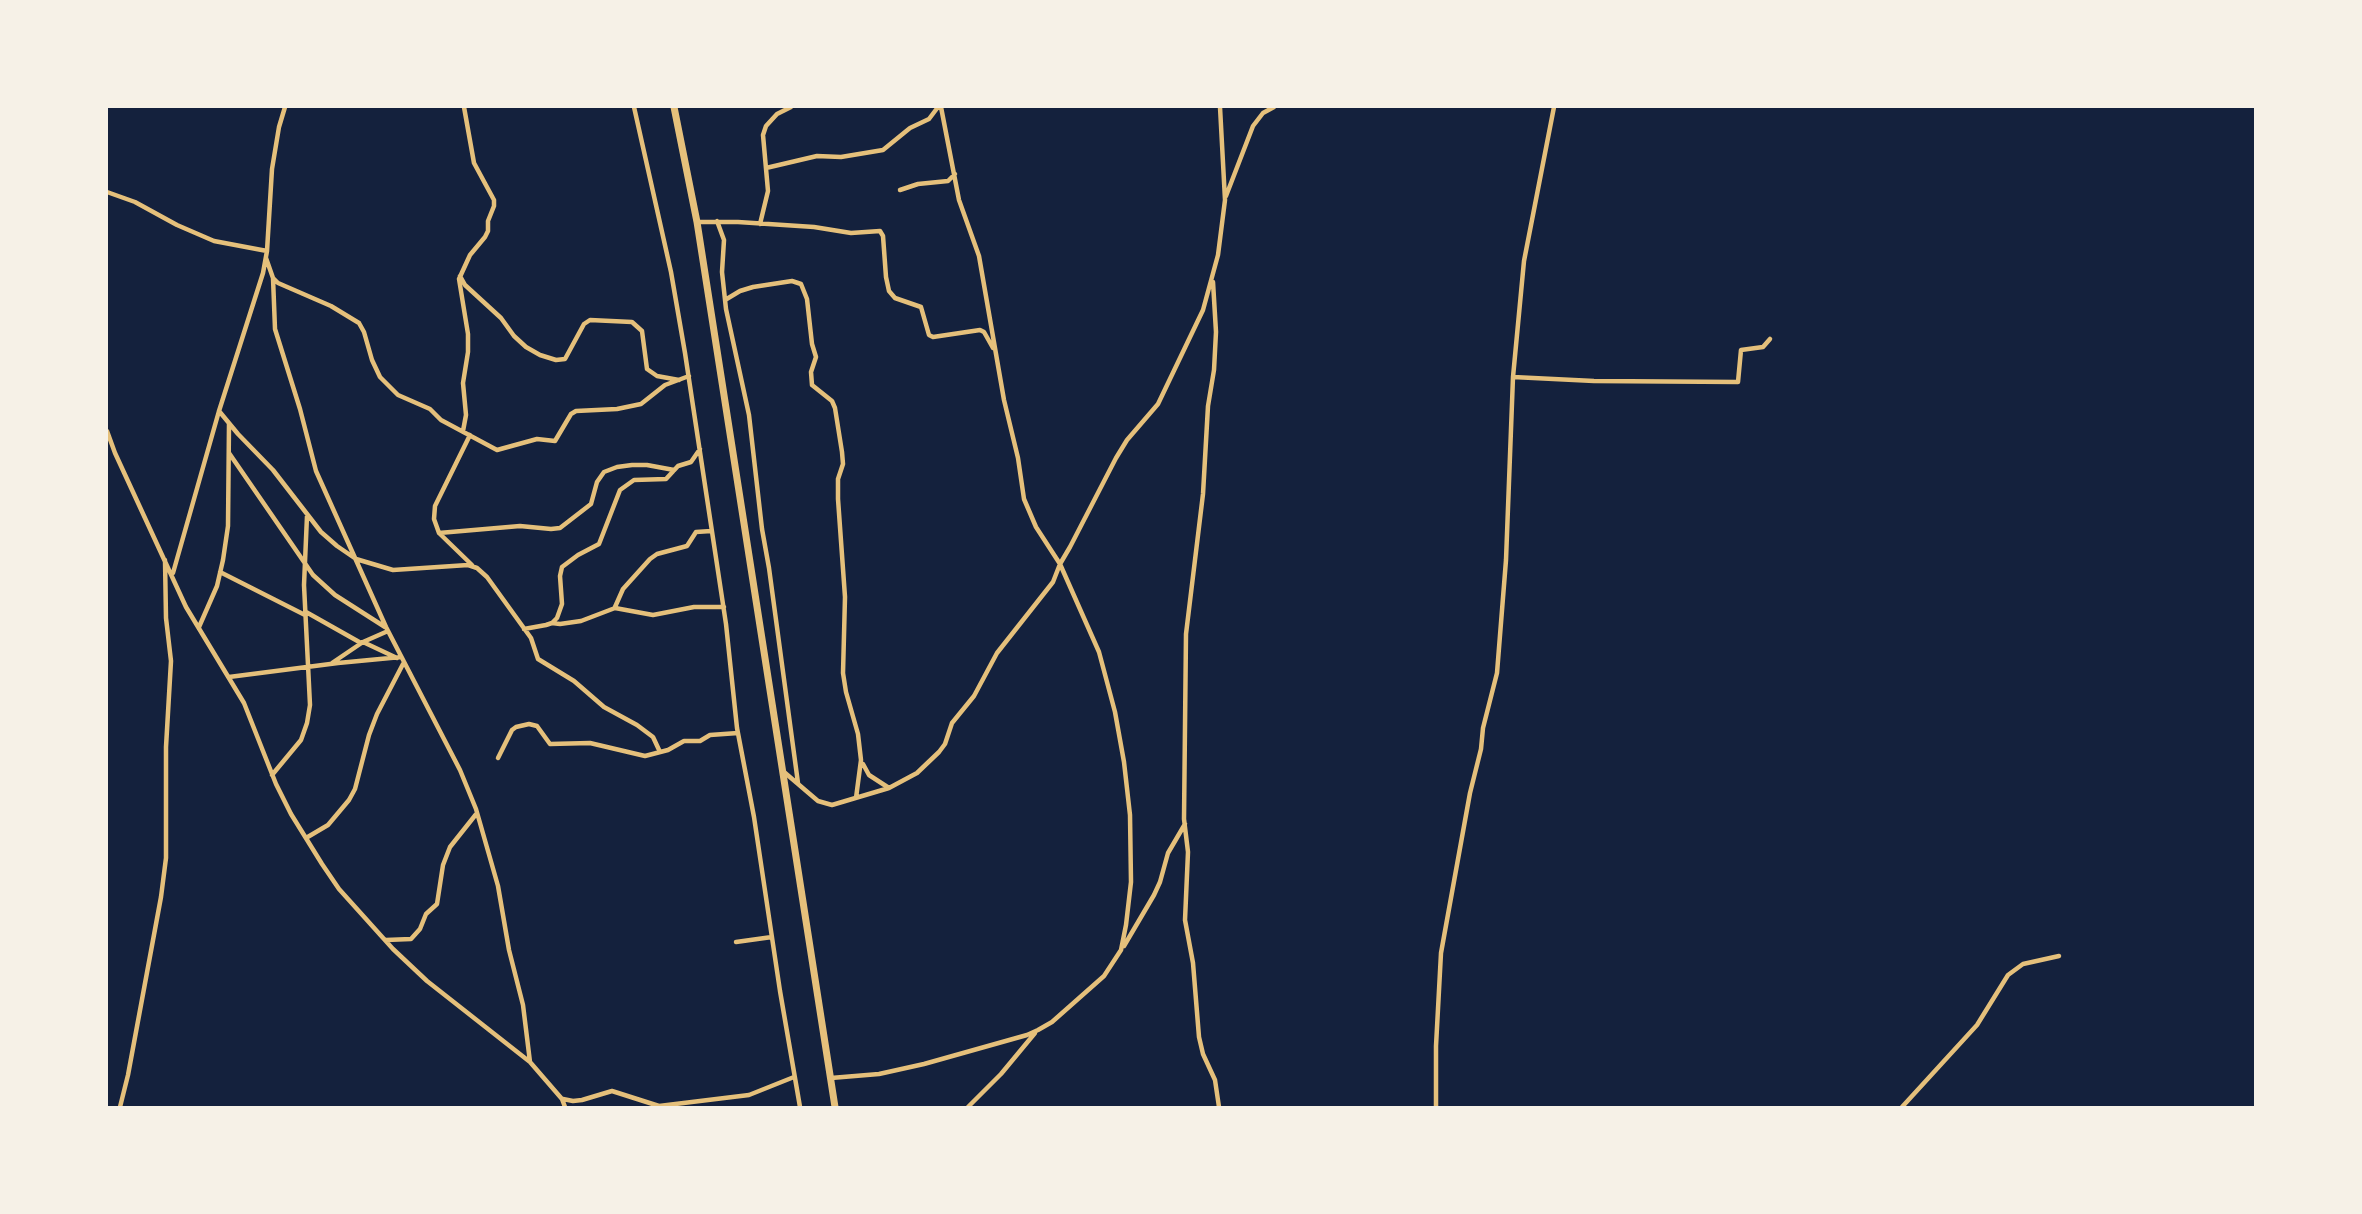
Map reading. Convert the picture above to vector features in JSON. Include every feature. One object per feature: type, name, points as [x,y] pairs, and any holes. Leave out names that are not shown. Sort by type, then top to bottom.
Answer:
[{"type":"highway","points":[[674,107],[697,222],[835,1107]]},
{"type":"street","points":[[172,575],[219,411],[255,304],[266,258],[274,158],[285,107]]},
{"type":"street","points":[[463,431],[466,404],[463,383],[468,334],[459,275],[470,255],[485,237],[494,206],[494,201],[474,163],[464,107]]},
{"type":"street","points":[[634,107],[671,272],[689,376],[724,607],[738,733],[800,1107]]},
{"type":"street","points":[[760,224],[767,196],[764,130],[777,114],[791,107]]},
{"type":"street","points":[[766,168],[817,156],[841,157],[883,150],[910,128],[929,119],[940,107]]},
{"type":"street","points":[[940,107],[959,200],[979,256],[1024,499],[1036,527],[1060,564],[1100,652],[1115,712],[1130,815],[1130,882],[1121,950]]},
{"type":"street","points":[[783,771],[818,801],[832,805],[889,788],[917,773],[945,744],[952,723],[974,696],[997,653],[1054,582],[1060,564],[1105,477],[1127,440],[1157,404],[1192,336],[1218,255],[1225,200],[1220,107]]},
{"type":"street","points":[[1225,200],[1253,126],[1263,113],[1275,107]]},
{"type":"street","points":[[1436,1107],[1441,953],[1483,728],[1497,673],[1506,560],[1513,377],[1524,261],[1553,107]]},
{"type":"street","points":[[900,190],[918,184],[948,181],[955,174]]},
{"type":"street","points":[[107,192],[135,202],[214,241],[267,251]]},
{"type":"street","points":[[718,221],[724,240],[722,272],[725,300],[749,415],[762,529],[798,783]]},
{"type":"street","points":[[697,222],[814,227],[841,233],[880,231],[883,236],[889,291],[895,298],[921,307],[929,335],[933,337],[980,330],[995,351]]},
{"type":"street","points":[[266,258],[273,278],[275,328],[312,459],[331,509],[401,659],[460,770],[477,813],[498,886],[509,950],[523,1005],[530,1062]]},
{"type":"street","points":[[459,275],[465,285],[501,318],[514,336],[540,355],[556,360],[565,359],[584,324],[590,320],[632,322],[642,331],[647,369],[657,376],[679,380]]},
{"type":"street","points":[[273,278],[278,283],[339,310],[359,323],[380,377],[398,395],[430,409],[441,420],[499,450],[537,439],[555,441],[571,414],[576,411],[641,404],[665,386],[689,376]]},
{"type":"street","points":[[1212,278],[1216,320],[1214,370],[1207,418],[1203,494],[1186,634],[1185,824],[1188,852],[1185,920],[1194,963],[1199,1037],[1203,1054],[1215,1080],[1219,1107]]},
{"type":"street","points":[[725,300],[740,291],[774,283],[792,281],[804,288],[816,357],[811,372],[812,385],[831,401],[835,408],[842,452],[838,499],[845,597],[843,673],[858,734],[861,760],[856,799]]},
{"type":"street","points":[[1513,377],[1594,381],[1738,382],[1741,350],[1763,346],[1770,339]]},
{"type":"street","points":[[219,411],[273,470],[321,532],[356,559],[393,570],[472,566]]},
{"type":"street","points":[[199,628],[220,572],[228,526],[229,424]]},
{"type":"street","points":[[107,430],[186,607],[244,703],[272,776],[306,838],[339,889],[427,981],[530,1062],[562,1099],[565,1107]]},
{"type":"street","points":[[470,435],[435,506],[435,526],[439,533],[486,577],[534,643],[538,659],[544,665],[575,681],[604,707],[637,724],[653,737],[660,752]]},
{"type":"street","points":[[552,623],[561,611],[562,567],[599,544],[620,490],[634,480],[666,479],[678,466],[691,462],[700,449]]},
{"type":"street","points":[[229,453],[313,575],[328,589],[387,629]]},
{"type":"street","points":[[439,533],[520,526],[560,528],[591,505],[597,482],[604,472],[617,467],[647,465],[675,470]]},
{"type":"street","points":[[272,776],[301,740],[310,705],[310,666],[305,613],[307,515]]},
{"type":"street","points":[[615,608],[624,589],[650,559],[657,554],[687,546],[696,532],[711,531]]},
{"type":"street","points":[[120,1107],[161,897],[166,858],[166,747],[171,661],[165,558]]},
{"type":"street","points":[[220,572],[401,659]]},
{"type":"street","points":[[523,629],[581,621],[615,608],[653,615],[694,607],[724,607]]},
{"type":"street","points":[[332,663],[387,629]]},
{"type":"street","points":[[229,677],[332,663],[401,659]]},
{"type":"street","points":[[306,838],[328,825],[355,789],[369,736],[401,659]]},
{"type":"street","points":[[498,758],[512,730],[529,724],[540,729],[546,742],[550,744],[590,743],[639,755],[660,752],[684,741],[700,741],[710,735],[738,733]]},
{"type":"street","points":[[861,760],[869,775],[889,788]]},
{"type":"street","points":[[385,940],[411,939],[420,929],[426,915],[437,904],[443,865],[450,847],[477,813]]},
{"type":"street","points":[[831,1078],[879,1074],[924,1064],[1027,1035],[1052,1021],[1104,976],[1147,909],[1160,882],[1168,853],[1185,824]]},
{"type":"street","points":[[736,942],[772,937]]},
{"type":"street","points":[[1902,1107],[1977,1025],[2008,975],[2023,964],[2059,956]]},
{"type":"street","points":[[968,1107],[994,1082],[1038,1030]]},
{"type":"street","points":[[562,1099],[582,1100],[612,1091],[650,1104],[670,1105],[749,1094],[794,1077]]}]
